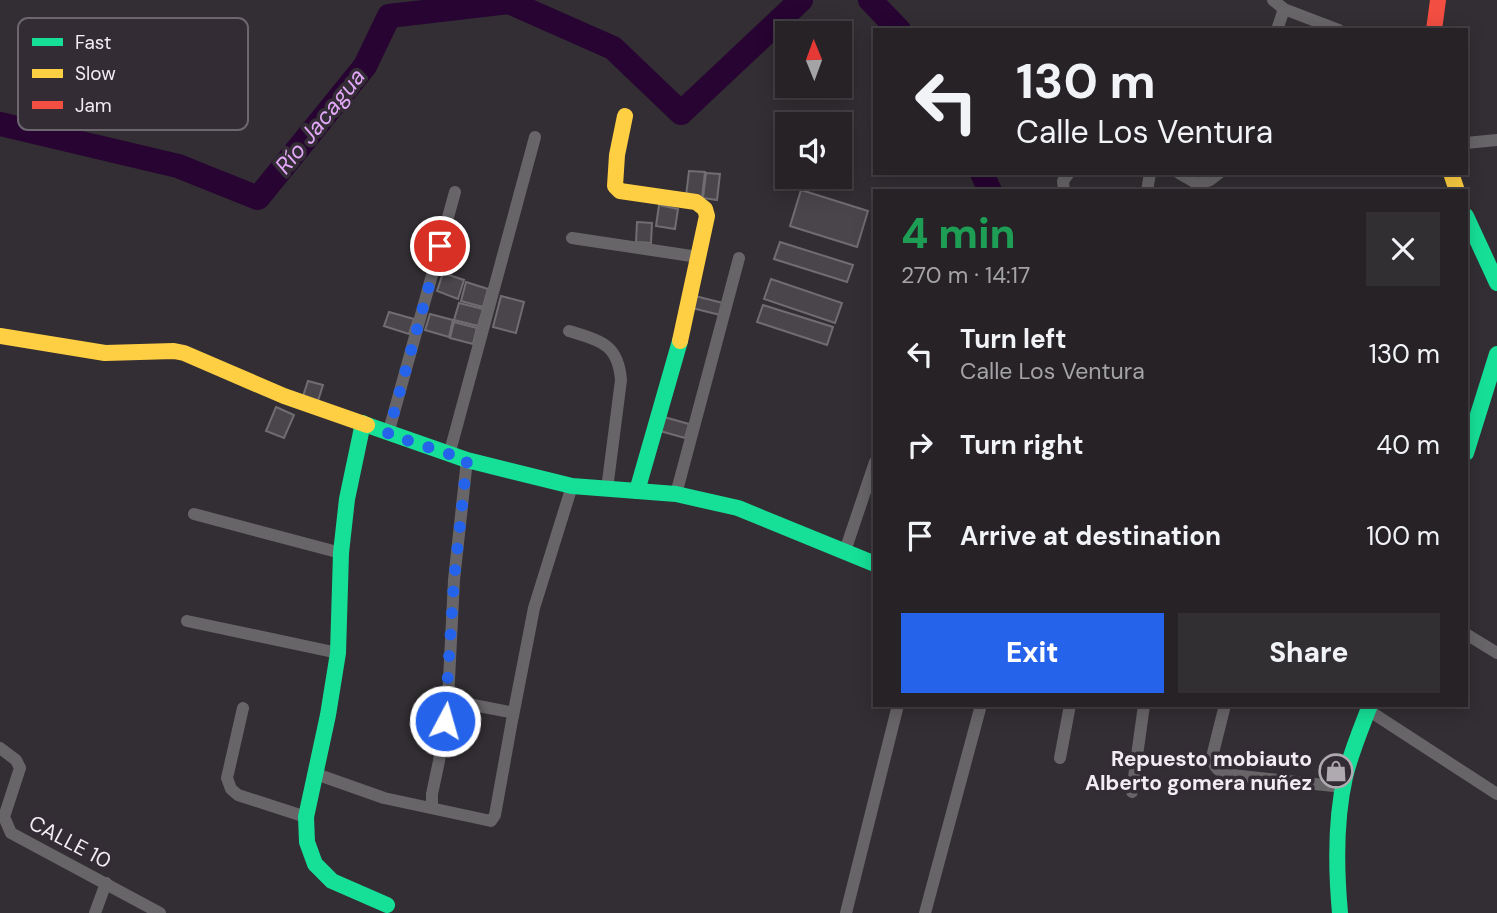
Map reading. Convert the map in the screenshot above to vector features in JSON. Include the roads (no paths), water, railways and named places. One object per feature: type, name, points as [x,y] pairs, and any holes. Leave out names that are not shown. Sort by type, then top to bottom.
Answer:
[{"type":"street","points":[[1273,0],[1284,9],[1334,28]]},
{"type":"street","points":[[1434,28],[1438,0]]},
{"type":"street","points":[[1278,28],[1284,9]]},
{"type":"street","points":[[625,116],[617,155],[615,186],[620,191],[696,202],[708,216],[682,335],[638,491]]},
{"type":"street","points":[[449,455],[535,137]]},
{"type":"street","points":[[1468,143],[1497,140]]},
{"type":"street","points":[[1182,175],[1197,187],[1216,175]]},
{"type":"street","points":[[388,434],[455,192]]},
{"type":"street","points":[[1468,220],[1497,283]]},
{"type":"street","points":[[572,238],[698,257]]},
{"type":"street","points":[[676,494],[739,258]]},
{"type":"street","points":[[569,331],[600,341],[612,349],[620,363],[621,380],[607,489]]},
{"type":"street","points":[[0,336],[105,353],[184,353],[284,396],[449,455],[572,486],[676,494],[738,508],[873,563]]},
{"type":"street","points":[[1470,431],[1497,354]]},
{"type":"street","points":[[363,423],[347,499],[341,553],[338,653],[306,817],[307,842],[315,864],[332,881],[387,905]]},
{"type":"street","points":[[432,808],[432,793],[448,700],[454,580],[467,460]]},
{"type":"street","points":[[845,551],[873,467]]},
{"type":"street","points":[[316,774],[377,796],[488,821],[494,819],[534,608],[572,486]]},
{"type":"street","points":[[194,514],[341,553]]},
{"type":"street","points":[[187,621],[338,653]]},
{"type":"street","points":[[1468,635],[1497,653]]},
{"type":"street","points":[[448,700],[510,712],[513,716]]},
{"type":"street","points":[[845,913],[897,707]]},
{"type":"street","points":[[925,913],[980,707]]},
{"type":"street","points":[[1060,758],[1070,707]]},
{"type":"street","points":[[1132,792],[1144,707]]},
{"type":"street","points":[[1224,707],[1212,757],[1217,770],[1232,775],[1343,787]]},
{"type":"street","points":[[243,708],[227,778],[231,789],[238,795],[306,817]]},
{"type":"street","points":[[1340,913],[1337,856],[1343,787],[1369,708],[1497,794]]},
{"type":"street","name":"CALLE 10","points":[[0,748],[16,760],[20,768],[5,817],[8,828],[16,836],[160,913]]},
{"type":"street","points":[[95,913],[106,883]]},
{"type":"waterway","name":"Río Jacagua","points":[[25,130],[178,166],[258,198],[365,66],[389,16],[509,2],[613,48],[681,113],[801,0]]},
{"type":"waterway","name":"Río Jacagua","points":[[870,0],[897,28]]},
{"type":"waterway","name":"Río Jacagua","points":[[0,124],[18,128]]},
{"type":"waterway","name":"Río Jacagua","points":[[983,175],[989,189]]},
{"type":"place","name":"Repuesto mobiauto Alberto gomera nuñez","points":[[1336,771]]}]
